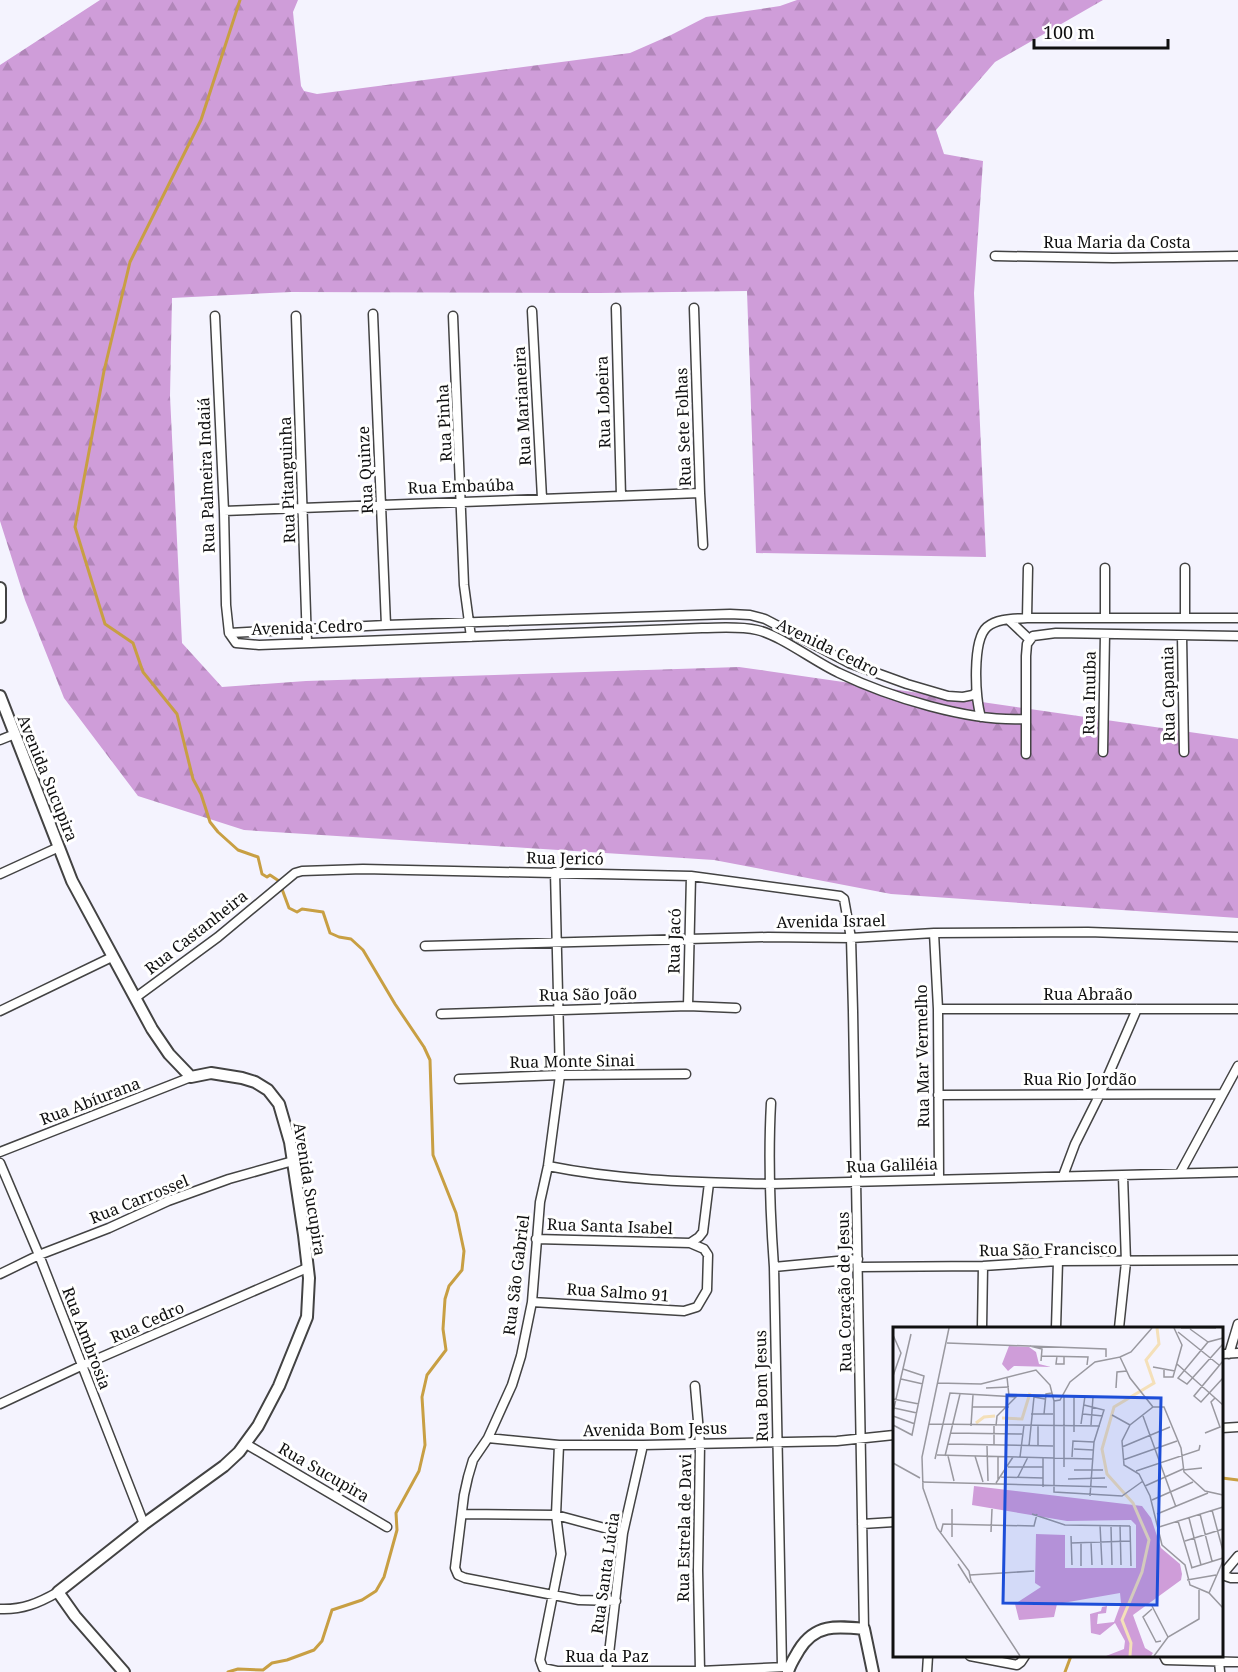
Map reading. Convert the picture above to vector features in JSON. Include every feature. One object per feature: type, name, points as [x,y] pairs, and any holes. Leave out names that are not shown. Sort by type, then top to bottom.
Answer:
[{"type":"street","name":"Rua Maria da Costa","points":[[995,256],[1113,258],[1238,256]]},
{"type":"street","name":"Rua Lobeira","points":[[616,308],[621,496]]},
{"type":"street","name":"Rua Sete Folhas","points":[[694,308],[703,545]]},
{"type":"street","name":"Rua Marianeira","points":[[532,311],[542,498]]},
{"type":"street","name":"Rua Quinze","points":[[373,314],[386,625]]},
{"type":"street","name":"Rua Palmeira Indaiá","points":[[215,316],[229,633]]},
{"type":"street","name":"Rua Pitanguinha","points":[[296,316],[308,643]]},
{"type":"street","name":"Rua Pinha","points":[[453,316],[464,585],[471,637]]},
{"type":"street","name":"Rua Embaúba","points":[[224,511],[700,492]]},
{"type":"street","points":[[1027,618],[1028,568]]},
{"type":"street","points":[[1105,568],[1105,618]]},
{"type":"street","points":[[1185,568],[1185,618]]},
{"type":"street","points":[[0,588],[0,617]]},
{"type":"street","name":"Avenida Cedro","points":[[976,692],[963,697],[948,696],[898,680],[849,663],[765,619],[750,615],[386,625],[229,633],[233,641],[240,645],[713,628],[757,630],[861,681],[928,705],[1000,720],[1025,719]]},
{"type":"street","points":[[657,616],[658,630]]},
{"type":"street","points":[[981,717],[976,692],[980,638],[985,628],[994,623],[1027,618],[1238,618]]},
{"type":"street","points":[[1009,620],[1029,639]]},
{"type":"street","points":[[1029,639],[1039,634],[1238,636]]},
{"type":"street","name":"Rua Inuíba","points":[[1103,752],[1105,634]]},
{"type":"street","name":"Rua Capania","points":[[1182,636],[1184,752]]},
{"type":"street","points":[[1026,754],[1026,656],[1029,639]]},
{"type":"street","points":[[824,664],[830,654]]},
{"type":"street","name":"Avenida Sucupira","points":[[0,696],[72,881],[112,957],[169,1054],[191,1077],[211,1073],[255,1082],[268,1090],[279,1104],[293,1161],[309,1297],[304,1324],[279,1386],[246,1444],[224,1466],[144,1524],[58,1592]]},
{"type":"street","points":[[0,740],[15,734]]},
{"type":"street","points":[[0,874],[59,847]]},
{"type":"street","name":"Rua Jericó","points":[[276,888],[295,873],[331,869],[691,876],[840,896],[844,899],[848,911]]},
{"type":"street","name":"Rua São Gabriel","points":[[553,1595],[473,1580],[458,1575],[455,1568],[464,1495],[473,1460],[488,1438],[512,1385],[522,1356],[532,1302],[540,1202],[548,1166],[560,1075],[555,872]]},
{"type":"street","name":"Rua Jacó","points":[[688,1006],[691,876]]},
{"type":"street","name":"Rua Castanheira","points":[[135,998],[218,937],[276,888]]},
{"type":"street","name":"Rua Coração de Jesus","points":[[848,911],[851,938],[864,1629],[873,1672]]},
{"type":"street","name":"Avenida Israel","points":[[425,946],[768,937],[851,938],[934,933],[1088,932],[1238,937]]},
{"type":"street","name":"Rua Mar Vermelho","points":[[934,933],[938,1009],[939,1178]]},
{"type":"street","points":[[0,1011],[112,957]]},
{"type":"street","name":"Rua São João","points":[[441,1014],[688,1006],[736,1008]]},
{"type":"street","name":"Rua Abraão","points":[[938,1009],[1238,1009]]},
{"type":"street","points":[[1064,1176],[1075,1144],[1100,1094],[1137,1009]]},
{"type":"street","points":[[1180,1173],[1238,1066]]},
{"type":"street","name":"Rua Monte Sinai","points":[[459,1079],[686,1074]]},
{"type":"street","name":"Rua Abíurana","points":[[0,1152],[191,1077]]},
{"type":"street","name":"Rua Rio Jordão","points":[[938,1095],[1221,1094]]},
{"type":"street","name":"Rua Bom Jesus","points":[[771,1103],[770,1184],[786,1669]]},
{"type":"street","name":"Rua Carrossel","points":[[0,1274],[39,1255],[168,1202],[229,1179],[293,1161]]},
{"type":"street","name":"Rua Ambrosia","points":[[0,1163],[39,1255],[144,1524]]},
{"type":"street","name":"Rua Galiléia","points":[[548,1166],[609,1177],[770,1184],[1238,1172]]},
{"type":"street","points":[[1119,1327],[1126,1262],[1123,1176]]},
{"type":"street","name":"Rua Santa Isabel","points":[[536,1239],[690,1243],[699,1238],[703,1232],[709,1183]]},
{"type":"street","name":"Rua Salmo 91","points":[[532,1302],[684,1311],[697,1307],[707,1290],[708,1255],[704,1249],[690,1243]]},
{"type":"street","name":"Rua São Francisco","points":[[774,1267],[858,1263],[983,1266],[1058,1262],[1238,1260]]},
{"type":"street","points":[[1056,1327],[1058,1262]]},
{"type":"street","points":[[982,1327],[983,1266]]},
{"type":"street","name":"Rua Cedro","points":[[0,1404],[81,1366],[307,1268]]},
{"type":"street","points":[[1229,1354],[1238,1324]]},
{"type":"street","name":"Rua Estrela de Davi","points":[[695,1386],[700,1444],[698,1570],[700,1671]]},
{"type":"street","points":[[1223,1428],[1238,1427]]},
{"type":"street","name":"Avenida Bom Jesus","points":[[488,1438],[559,1445],[643,1445],[837,1441],[893,1435]]},
{"type":"street","name":"Rua Sucupira","points":[[246,1444],[387,1527]]},
{"type":"street","name":"Rua da Paz","points":[[559,1445],[556,1515],[561,1554],[540,1665],[550,1671],[786,1669]]},
{"type":"street","name":"Rua Santa Lúcia","points":[[608,1671],[623,1533],[643,1445]]},
{"type":"street","points":[[462,1514],[556,1515],[623,1533]]},
{"type":"street","points":[[862,1524],[893,1522]]},
{"type":"street","points":[[1223,1574],[1238,1556]]},
{"type":"street","points":[[1223,1575],[1238,1578]]},
{"type":"street","points":[[0,1609],[18,1609],[33,1605],[58,1592],[75,1616],[124,1672]]},
{"type":"street","points":[[553,1595],[579,1600],[616,1601]]},
{"type":"street","points":[[786,1669],[814,1632],[833,1628],[864,1629]]},
{"type":"street","points":[[927,1672],[928,1657]]},
{"type":"street","points":[[974,1657],[1017,1665],[1024,1657]]},
{"type":"street","points":[[1164,1657],[1166,1660],[1177,1662],[1238,1662]]},
{"type":"street","points":[[1219,1662],[1220,1672]]},
{"type":"green space","points":[[100,0],[298,0],[293,12],[301,86],[304,91],[317,94],[630,53],[706,17],[780,6],[797,0],[1103,0],[995,62],[936,130],[944,154],[983,161],[974,293],[986,557],[756,553],[747,291],[291,292],[172,298],[170,396],[182,643],[222,687],[306,681],[739,667],[1238,739],[1238,918],[891,894],[714,860],[244,830],[138,796],[64,698],[25,600],[0,521],[0,65]]},
{"type":"waterway","points":[[228,1672],[238,1669],[263,1670],[272,1663],[314,1650],[322,1641],[332,1610],[362,1600],[376,1591],[384,1577],[397,1530],[396,1513],[419,1471],[425,1445],[422,1397],[427,1375],[446,1350],[443,1329],[445,1299],[449,1286],[462,1270],[464,1251],[456,1213],[433,1155],[430,1060],[424,1047],[363,950],[351,939],[330,933],[323,912],[302,909],[297,912],[289,908],[279,881],[270,875],[267,877],[262,874],[258,857],[238,850],[210,822],[201,794],[193,779],[177,714],[143,672],[133,643],[105,624],[75,527],[104,371],[130,262],[201,120],[240,0]]},
{"type":"waterway","points":[[1223,1478],[1238,1480]]},
{"type":"waterway","points":[[1065,1672],[1071,1657]]}]
